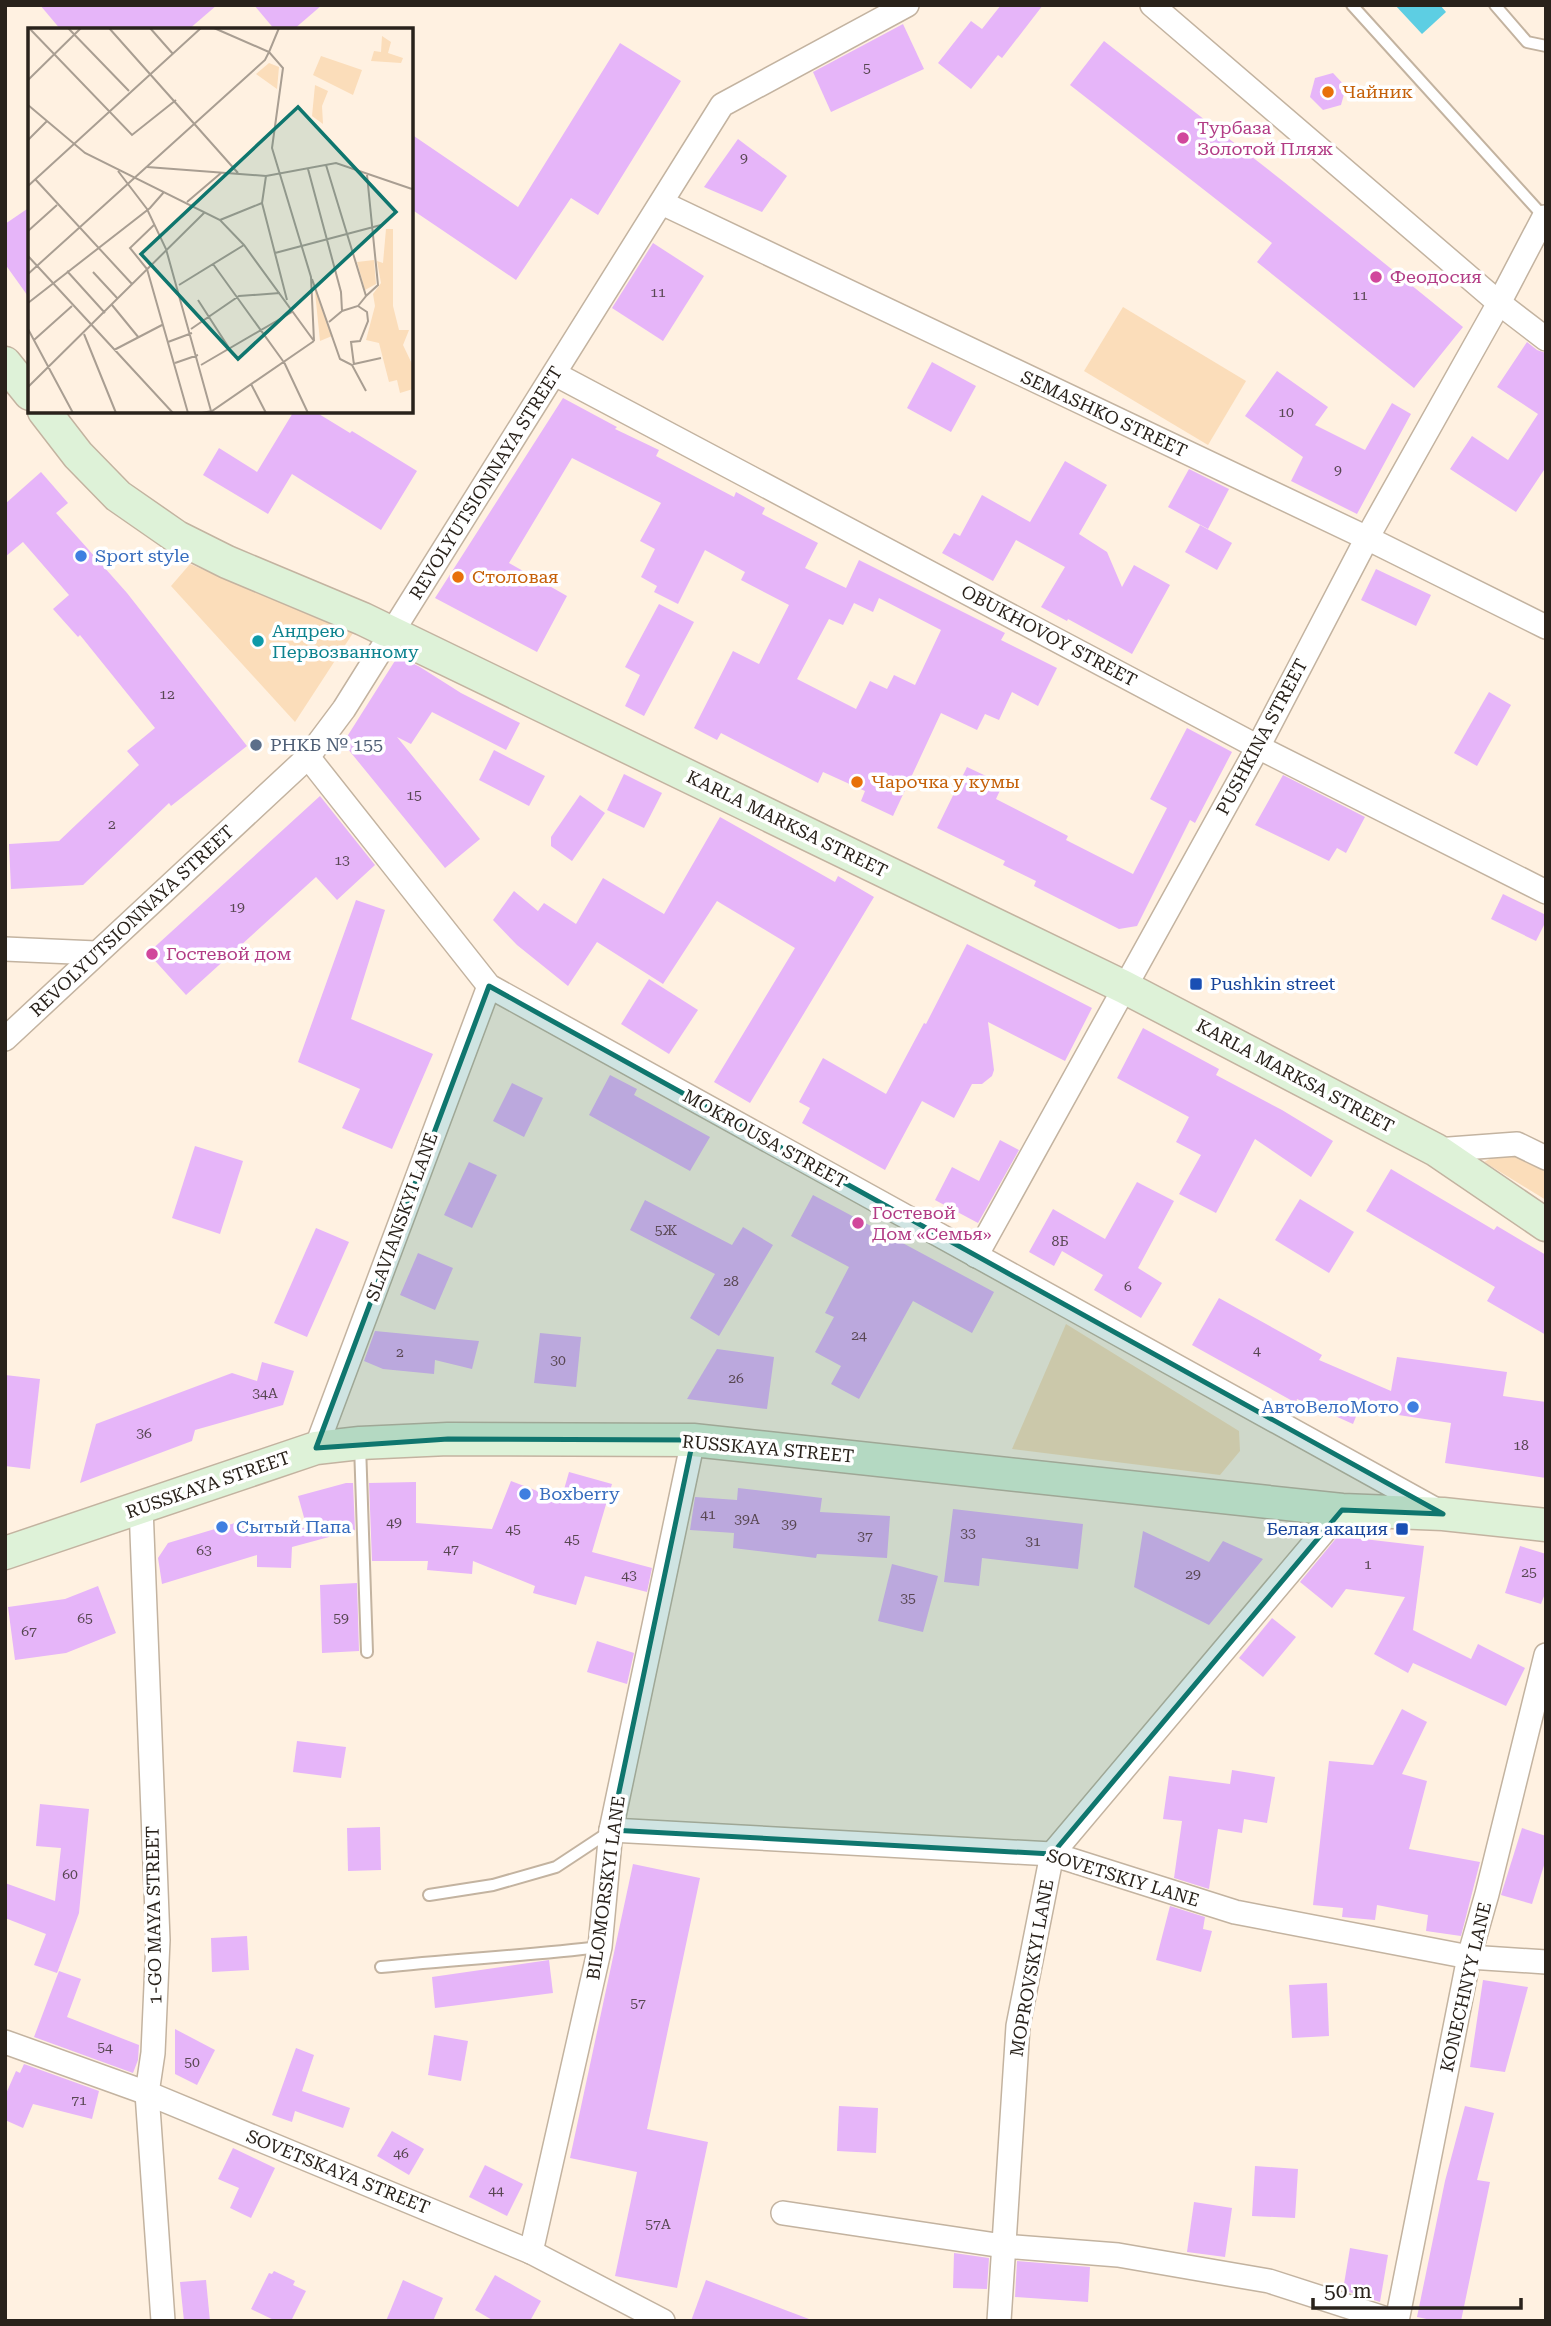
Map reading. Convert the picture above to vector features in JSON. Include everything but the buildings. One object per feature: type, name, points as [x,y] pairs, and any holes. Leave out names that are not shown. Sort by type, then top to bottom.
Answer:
[{"type":"main road","points":[[5,363],[28,392]]},
{"type":"main road","name":"KARLA MARKSA STREET","points":[[46,413],[78,455],[118,496],[177,537],[227,562],[391,633],[1124,987],[1436,1150],[1546,1225]]},
{"type":"main road","name":"RUSSKAYA STREET","points":[[5,1553],[317,1448],[448,1439],[693,1440],[1342,1510],[1443,1514],[1546,1525]]},
{"type":"street","name":"REVOLYUTSIONNAYA STREET","points":[[5,1039],[309,757],[344,709],[722,105],[907,5]]},
{"type":"street","points":[[1152,5],[1499,303],[1546,339]]},
{"type":"street","name":"SEMASHKO STREET","points":[[662,203],[1367,538],[1546,627]]},
{"type":"street","name":"PUSHKINA STREET","points":[[976,1256],[1258,747],[1367,538],[1499,303],[1544,216]]},
{"type":"street","name":"OBUKHOVOY STREET","points":[[555,374],[1258,747],[1546,892]]},
{"type":"street","name":"MOKROUSA STREET","points":[[309,757],[489,986],[1443,1514]]},
{"type":"street","points":[[5,949],[96,953]]},
{"type":"street","name":"SLAVIANSKYI LANE","points":[[317,1448],[489,986]]},
{"type":"street","points":[[1436,1150],[1517,1144],[1546,1158]]},
{"type":"street","name":"BILOMORSKYI LANE","points":[[531,2252],[600,1947],[611,1830],[693,1440]]},
{"type":"street","name":"1-GO MAYA STREET","points":[[141,1507],[158,1940],[153,2053],[147,2093],[163,2321]]},
{"type":"street","name":"MOPROVSKYI LANE","points":[[999,2321],[1018,2026],[1052,1854],[1342,1510]]},
{"type":"street","name":"KONECHNYY LANE","points":[[1395,2321],[1469,1957],[1488,1894],[1546,1655]]},
{"type":"street","name":"SOVETSKIY LANE","points":[[611,1830],[1052,1854],[1235,1912],[1469,1957],[1546,1962]]},
{"type":"street","name":"SOVETSKAYA STREET","points":[[5,2042],[147,2093],[531,2252],[663,2321]]},
{"type":"street","points":[[783,2213],[1003,2246],[1118,2255],[1269,2281],[1395,2321]]},
{"type":"lane","points":[[1352,5],[1544,216]]},
{"type":"lane","points":[[1495,5],[1527,42],[1546,46]]},
{"type":"lane","points":[[360,1443],[367,1652]]},
{"type":"lane","points":[[429,1895],[493,1885],[556,1867],[611,1830]]},
{"type":"lane","points":[[381,1966],[458,1958],[530,1956],[600,1947]]},
{"type":"highlighted area","points":[[489,986],[1443,1514],[1342,1510],[1052,1854],[611,1830],[693,1440],[448,1439],[316,1448]]},
{"type":"shaded area","points":[[1123,307],[1246,381],[1208,445],[1084,371]]},
{"type":"shaded area","points":[[190,564],[353,633],[295,722],[171,586]]},
{"type":"shaded area","points":[[1508,1149],[1546,1167],[1546,1200],[1484,1162]]},
{"type":"shaded area","points":[[1066,1324],[1239,1431],[1240,1451],[1220,1475],[1012,1449]]},
{"type":"water","points":[[1395,5],[1440,5],[1446,12],[1422,34]]},
{"type":"place","name":"Чайник","points":[[1328,92]]},
{"type":"place","name":"Турбаза Золотой Пляж","points":[[1183,138]]},
{"type":"place","name":"Феодосия","points":[[1376,277]]},
{"type":"place","name":"Sport style","points":[[81,556]]},
{"type":"place","name":"Столовая","points":[[458,577]]},
{"type":"place","name":"Андрею Первозванному","points":[[258,641]]},
{"type":"place","name":"РНКБ № 155","points":[[256,745]]},
{"type":"place","name":"Чарочка у кумы","points":[[857,782]]},
{"type":"place","name":"Гостевой дом","points":[[152,954]]},
{"type":"place","name":"Pushkin street","points":[[1196,984]]},
{"type":"place","name":"Гостевой Дом «Семья»","points":[[858,1223]]},
{"type":"place","name":"АвтоВелоМото","points":[[1413,1407]]},
{"type":"place","name":"Boxberry","points":[[525,1494]]},
{"type":"place","name":"Сытый Папа","points":[[222,1527]]},
{"type":"place","name":"Белая акация","points":[[1402,1529]]}]
